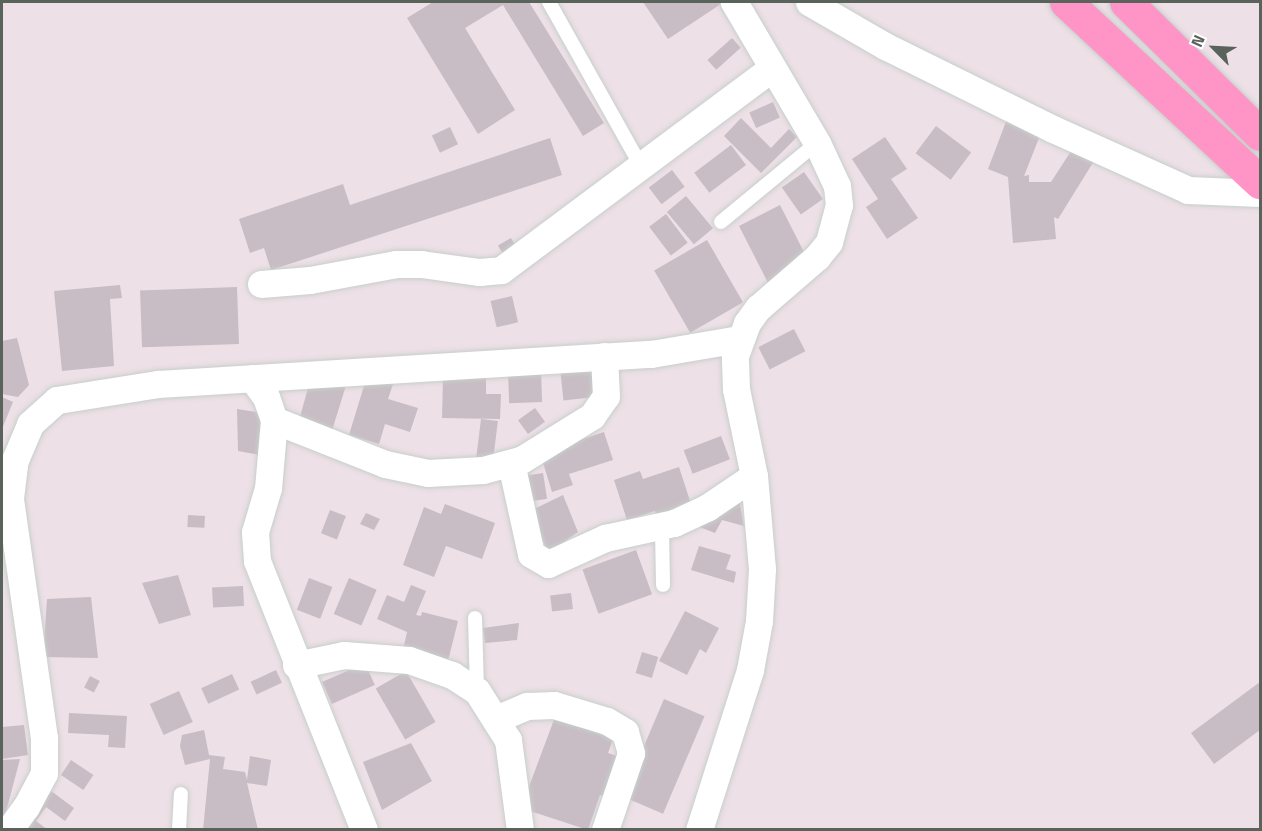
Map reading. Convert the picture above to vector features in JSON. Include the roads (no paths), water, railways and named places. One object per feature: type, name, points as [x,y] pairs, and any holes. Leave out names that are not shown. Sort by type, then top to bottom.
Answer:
[{"type":"highway","points":[[1066,2],[1260,182]]},
{"type":"highway","points":[[1126,2],[1260,134]]},
{"type":"street","points":[[699,830],[750,670],[759,621],[762,569],[754,476],[734,372],[739,339],[758,308],[817,257],[837,224],[837,186],[817,143],[771,69],[734,2]]},
{"type":"street","points":[[809,2],[885,46],[1053,129],[1188,189],[1260,193]]},
{"type":"street","points":[[261,284],[310,280],[396,264],[421,264],[479,272],[501,270],[639,164],[771,69]]},
{"type":"street","points":[[9,830],[26,807],[44,773],[44,738],[10,498],[15,460],[30,424],[57,400],[82,394],[158,384],[651,354],[739,339]]},
{"type":"street","points":[[274,420],[385,464],[428,473],[483,470],[511,463],[592,416],[606,396],[604,356]]},
{"type":"street","points":[[252,378],[266,397],[274,420],[268,488],[255,532],[257,561],[296,665],[364,830]]},
{"type":"street","points":[[511,463],[531,554],[541,563],[555,561],[605,538],[662,528],[708,507],[754,476]]},
{"type":"street","points":[[296,665],[344,655],[409,660],[452,675],[477,691],[508,740],[520,830]]},
{"type":"street","points":[[496,719],[527,706],[554,705],[607,721],[625,732],[631,753],[605,830]]},
{"type":"lane","points":[[549,2],[639,164]]},
{"type":"lane","points":[[721,222],[817,143]]},
{"type":"lane","points":[[662,528],[663,585]]},
{"type":"lane","points":[[475,618],[477,691]]},
{"type":"lane","points":[[179,830],[181,794]]}]
